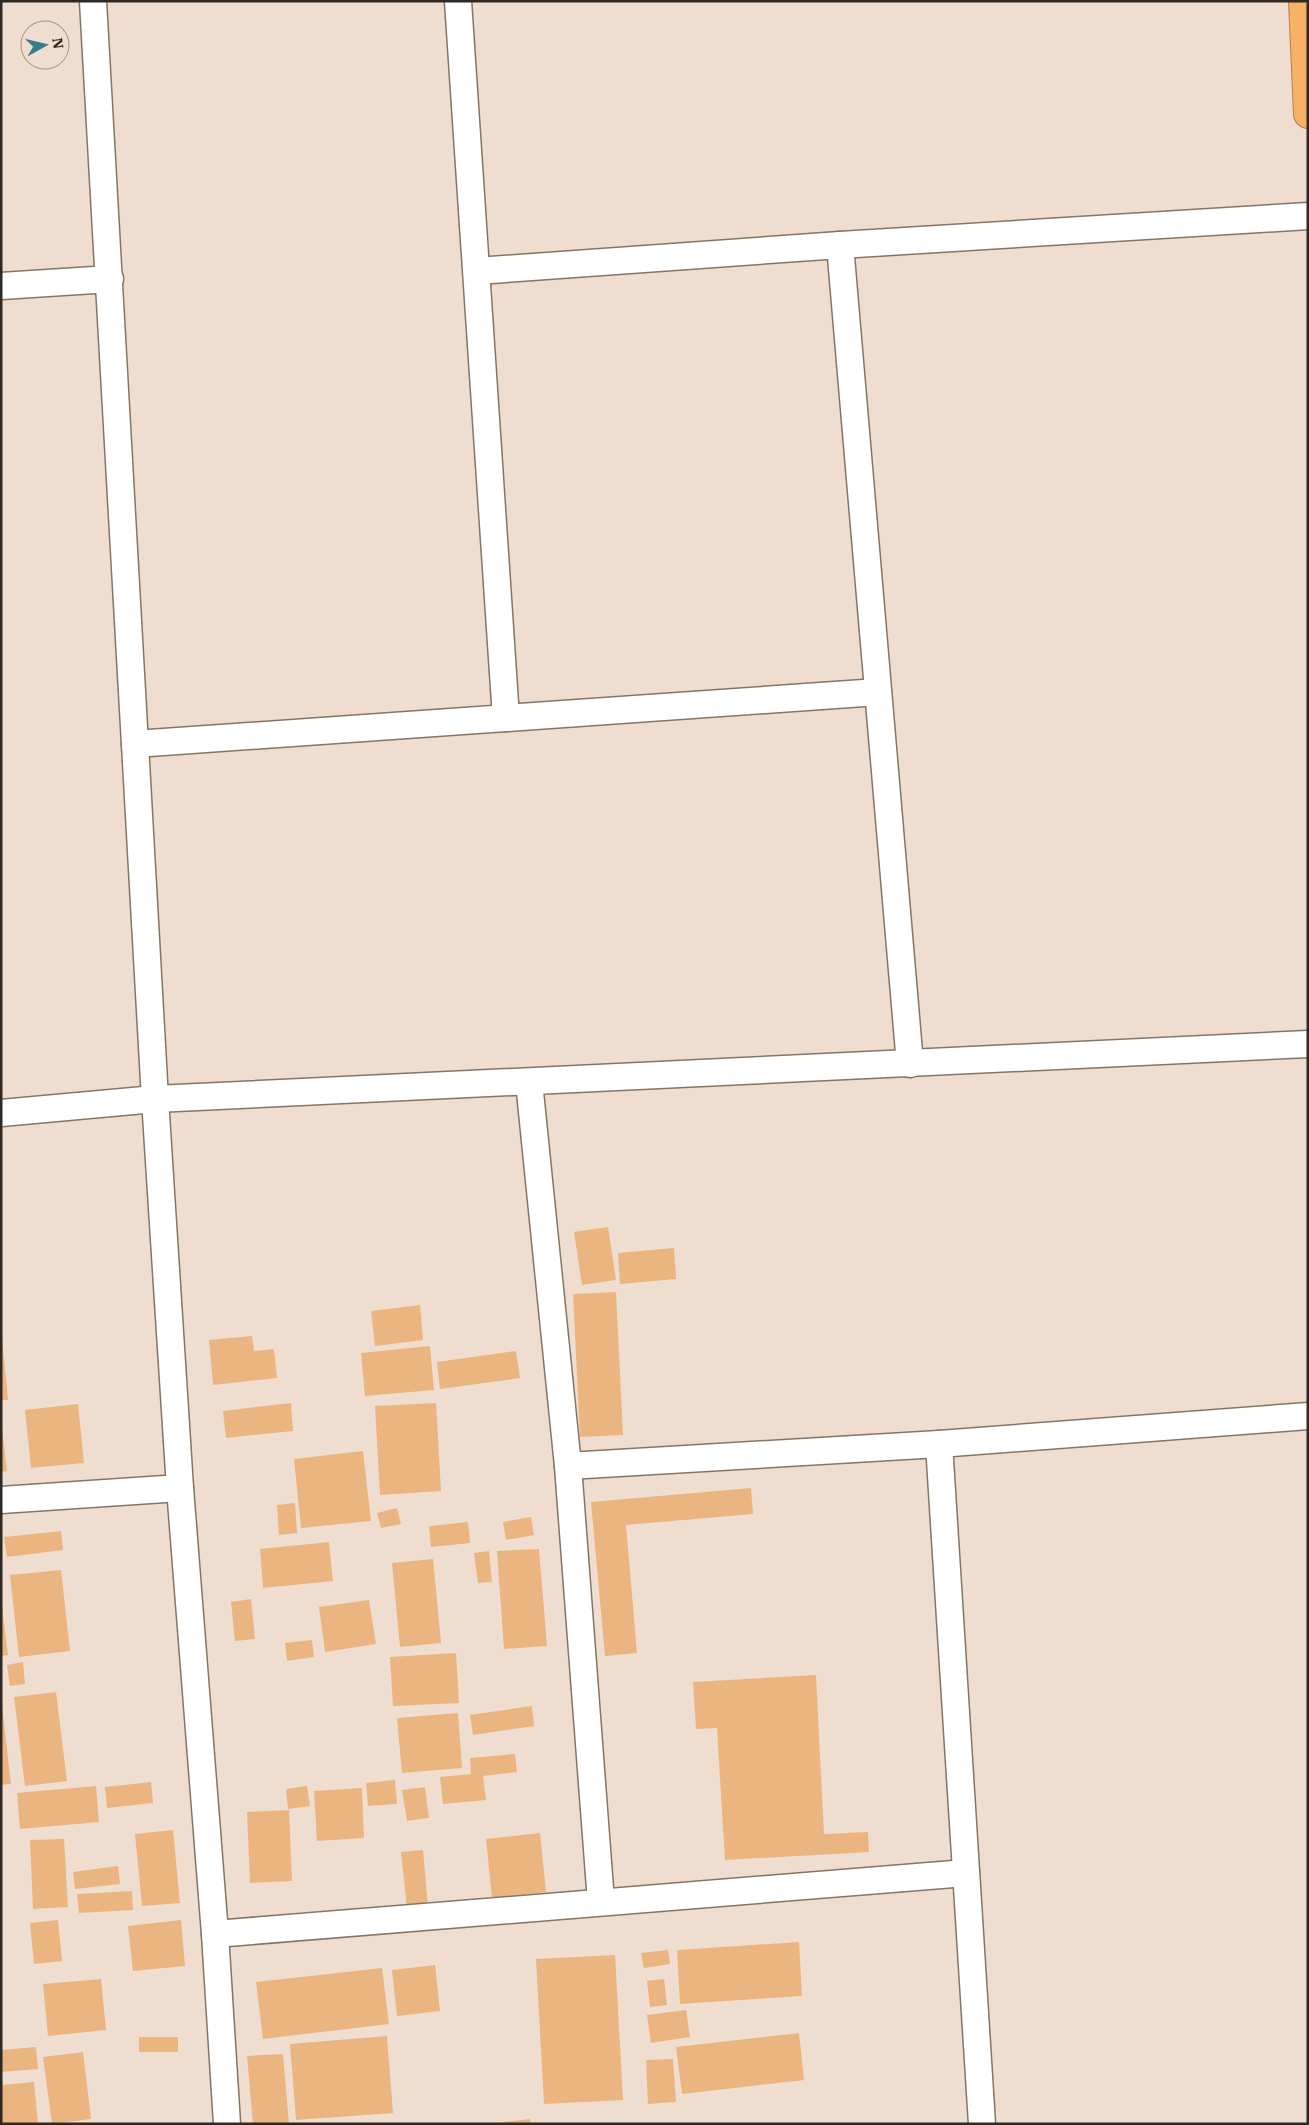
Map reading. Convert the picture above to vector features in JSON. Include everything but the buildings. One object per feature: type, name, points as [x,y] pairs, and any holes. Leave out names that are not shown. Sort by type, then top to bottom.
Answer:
[{"type":"highway","points":[[1303,1],[1308,114]]},
{"type":"street","points":[[93,1],[155,1099],[180,1488],[215,1934],[227,2124]]},
{"type":"street","points":[[458,1],[506,718]]},
{"type":"street","points":[[477,271],[840,245],[1308,216]]},
{"type":"street","points":[[840,245],[910,1064]]},
{"type":"street","points":[[1,286],[110,279]]},
{"type":"street","points":[[135,744],[878,692]]},
{"type":"street","points":[[1,1113],[155,1099],[1308,1044]]},
{"type":"street","points":[[529,1082],[568,1466],[601,1902]]},
{"type":"street","points":[[568,1466],[939,1444],[1308,1416]]},
{"type":"street","points":[[939,1444],[982,2124]]},
{"type":"street","points":[[1,1500],[180,1488]]},
{"type":"street","points":[[215,1934],[966,1874]]}]
